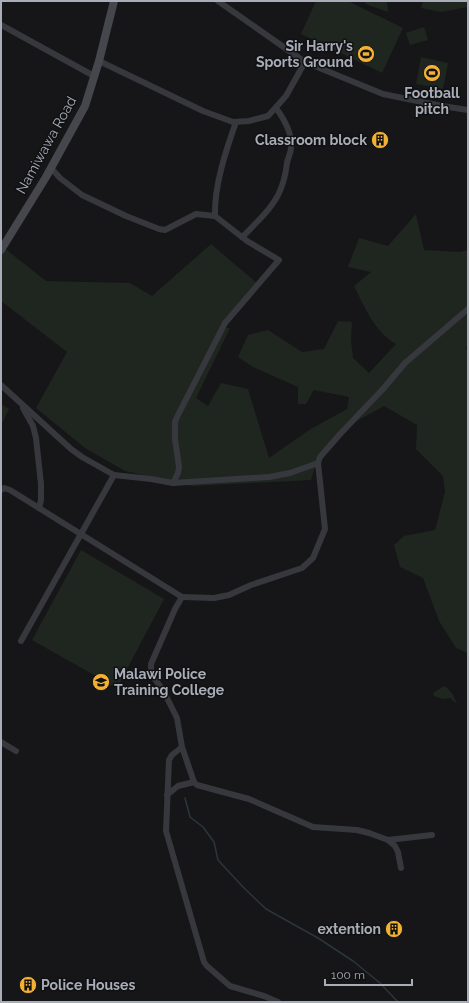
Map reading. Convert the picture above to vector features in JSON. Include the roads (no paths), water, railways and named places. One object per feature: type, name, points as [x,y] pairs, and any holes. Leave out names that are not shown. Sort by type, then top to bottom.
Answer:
[{"type":"street","name":"Namiwawa Road","points":[[1,250],[51,168],[85,106],[99,61],[114,1]]},
{"type":"street","points":[[218,1],[305,62],[383,94],[468,110]]},
{"type":"street","points":[[1,25],[94,76]]},
{"type":"street","points":[[99,61],[203,111],[236,122],[249,122],[268,116],[276,108],[293,85],[305,62]]},
{"type":"street","points":[[242,237],[269,210],[282,189],[286,174],[291,146],[290,134],[276,108]]},
{"type":"street","points":[[215,216],[215,205],[222,166],[236,122]]},
{"type":"street","points":[[51,168],[60,178],[82,195],[126,216],[159,229],[165,230],[196,214],[215,216],[242,237],[279,260],[225,323],[177,417],[175,422],[175,439],[179,467],[173,483]]},
{"type":"street","points":[[1,490],[4,488],[10,490],[182,597],[214,598],[228,596],[251,585],[302,568],[313,558],[325,529],[318,463],[320,457],[405,363],[468,309]]},
{"type":"street","points":[[1,384],[71,449],[114,475],[173,483],[269,477],[297,471],[318,463]]},
{"type":"street","points":[[21,403],[33,426],[36,438],[41,484],[40,508]]},
{"type":"street","points":[[21,641],[114,475]]},
{"type":"street","points":[[182,597],[175,609],[151,664],[150,670],[174,710],[177,718],[182,747],[194,782],[197,785],[249,799],[313,827],[369,832],[388,840],[395,846],[398,852],[401,868]]},
{"type":"street","points":[[1,742],[16,751]]},
{"type":"street","points":[[182,747],[172,755],[169,760],[166,831],[205,964],[230,986],[264,996],[278,1002]]},
{"type":"street","points":[[167,795],[178,786],[194,782]]},
{"type":"street","points":[[388,840],[432,835]]},
{"type":"waterway","points":[[185,798],[190,817],[203,827],[214,842],[218,860],[243,887],[266,909],[318,938],[353,961],[380,983],[398,1002]]},
{"type":"place","name":"Sir Harry's Sports Ground","points":[[366,54]]},
{"type":"place","name":"Football pitch","points":[[432,73]]},
{"type":"place","name":"Classroom block","points":[[380,140]]},
{"type":"place","name":"Malawi Police Training College","points":[[101,682]]},
{"type":"place","name":"extention","points":[[394,929]]},
{"type":"place","name":"Police Houses","points":[[28,985]]}]
